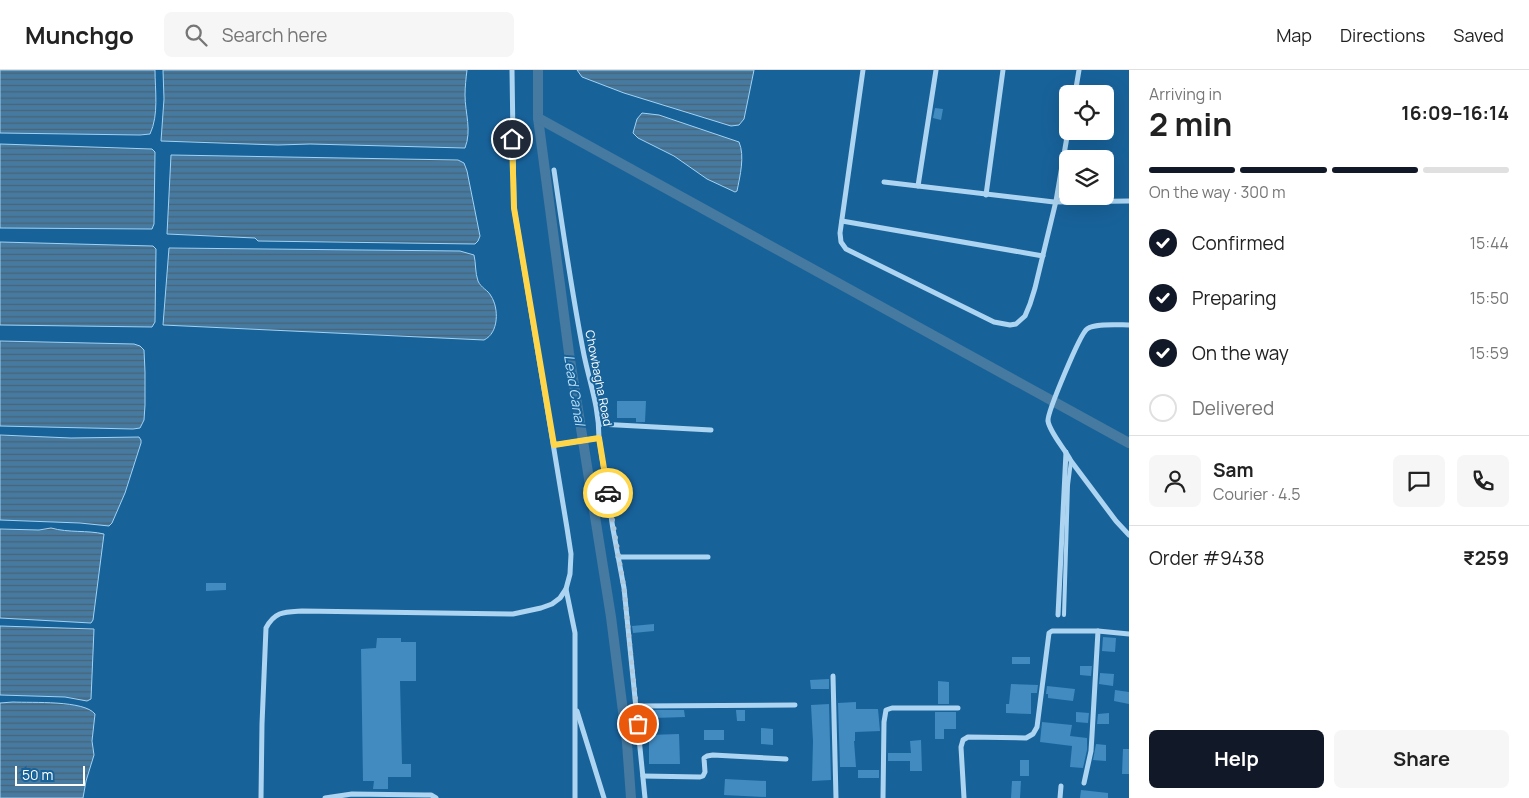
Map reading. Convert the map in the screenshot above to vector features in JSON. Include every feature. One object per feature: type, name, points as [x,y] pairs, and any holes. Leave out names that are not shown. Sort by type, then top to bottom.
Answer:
[{"type":"street","points":[[261,798],[266,628],[272,618],[285,612],[302,611],[513,614],[552,604],[560,598],[566,589],[570,574],[571,554],[514,208],[512,70]]},
{"type":"street","points":[[863,70],[840,242],[846,249],[994,322],[1010,325],[1016,324],[1025,316],[1035,288],[1056,201],[1066,140]]},
{"type":"street","points":[[918,186],[936,70]]},
{"type":"street","points":[[986,195],[1003,70]]},
{"type":"street","points":[[1076,85],[1079,70]]},
{"type":"street","name":"Chowbagha Road","points":[[554,170],[584,357],[595,396],[599,438],[624,588],[645,798]]},
{"type":"street","points":[[884,182],[986,195],[1056,201],[1129,201]]},
{"type":"street","points":[[842,222],[1043,256]]},
{"type":"street","points":[[1129,325],[1092,326],[1086,329],[1048,416],[1051,429],[1071,461],[1116,521],[1129,535]]},
{"type":"street","points":[[599,424],[711,430]]},
{"type":"street","points":[[554,445],[599,438]]},
{"type":"street","points":[[1058,615],[1066,451]]},
{"type":"street","points":[[618,556],[708,557]]},
{"type":"street","points":[[566,589],[575,633],[574,798]]},
{"type":"street","points":[[964,798],[963,740],[968,737],[1026,738],[1033,734],[1036,727],[1049,633],[1052,631],[1098,631],[1129,634]]},
{"type":"street","points":[[1084,783],[1091,752],[1098,631]]},
{"type":"street","points":[[833,676],[836,798]]},
{"type":"street","points":[[637,706],[795,705]]},
{"type":"street","points":[[575,706],[604,798]]},
{"type":"street","points":[[883,798],[884,722],[886,710],[892,708],[958,708]]},
{"type":"street","points":[[643,776],[704,776],[704,758],[713,755],[786,759]]},
{"type":"street","points":[[1060,798],[1061,786]]},
{"type":"street","points":[[325,798],[352,794],[431,795],[436,798]]},
{"type":"lane","points":[[1064,615],[1068,485],[1071,461]]},
{"type":"water","points":[[0,70],[155,70],[156,111],[153,127],[150,134],[140,135],[0,133]]},
{"type":"water","points":[[163,70],[467,70],[465,95],[468,128],[467,141],[465,148],[161,141],[164,99]]},
{"type":"water","points":[[577,70],[754,70],[744,119],[739,125],[731,126],[624,93],[582,77]]},
{"type":"water","points":[[642,113],[659,115],[739,142],[742,160],[737,191],[735,192],[707,179],[674,156],[638,138],[633,133],[637,119]]},
{"type":"water","points":[[0,144],[152,149],[155,152],[154,224],[152,229],[0,228]]},
{"type":"water","points":[[171,155],[458,160],[464,163],[467,171],[480,236],[475,244],[258,241],[255,238],[167,234]]},
{"type":"water","points":[[0,242],[153,246],[156,249],[155,322],[152,327],[0,325]]},
{"type":"water","points":[[169,248],[460,251],[474,255],[478,281],[494,301],[496,313],[495,326],[493,332],[484,340],[163,325]]},
{"type":"water","points":[[0,341],[134,344],[140,346],[144,350],[145,405],[144,420],[140,428],[0,426]]},
{"type":"water","points":[[0,435],[71,438],[139,437],[141,443],[125,493],[112,523],[109,526],[0,520]]},
{"type":"water","points":[[51,528],[104,534],[93,620],[91,623],[0,618],[0,529],[39,530]]},
{"type":"water","points":[[0,626],[94,629],[91,699],[87,701],[65,697],[0,695]]},
{"type":"water","points":[[0,703],[69,704],[80,706],[95,714],[92,741],[94,755],[83,798],[0,798]]},
{"type":"building","points":[[935,108],[943,109],[941,120],[933,118]]},
{"type":"building","points":[[617,401],[646,401],[645,422],[636,422],[636,418],[617,418]]},
{"type":"building","points":[[206,583],[226,583],[226,590],[206,591]]},
{"type":"building","points":[[654,624],[654,631],[633,633],[632,626]]},
{"type":"building","points":[[1103,637],[1116,638],[1115,652],[1102,651]]},
{"type":"building","points":[[377,638],[401,638],[401,642],[416,642],[416,681],[400,681],[402,764],[411,764],[411,777],[388,777],[388,789],[373,789],[374,781],[363,781],[361,649],[376,648]]},
{"type":"building","points":[[1012,657],[1030,657],[1030,664],[1012,664]]},
{"type":"building","points":[[1080,666],[1092,666],[1091,676],[1080,675]]},
{"type":"building","points":[[1100,673],[1114,674],[1113,686],[1099,684]]},
{"type":"building","points":[[829,679],[829,689],[811,689],[810,680]]},
{"type":"building","points":[[938,681],[949,682],[949,704],[938,704]]},
{"type":"building","points":[[1011,684],[1038,685],[1037,693],[1031,693],[1031,714],[1006,713],[1006,704],[1009,704]]},
{"type":"building","points":[[1047,686],[1075,689],[1073,701],[1048,698],[1048,694],[1046,694]]},
{"type":"building","points":[[1115,690],[1129,692],[1129,704],[1114,701]]},
{"type":"building","points":[[856,702],[856,709],[878,709],[880,731],[855,732],[856,767],[840,767],[838,703]]},
{"type":"building","points":[[829,704],[831,780],[812,781],[813,741],[811,705]]},
{"type":"building","points":[[654,710],[684,710],[685,717],[654,718]]},
{"type":"building","points":[[736,710],[745,710],[745,721],[737,721]]},
{"type":"building","points":[[935,712],[956,712],[956,729],[944,729],[944,739],[935,739]]},
{"type":"building","points":[[1076,712],[1089,713],[1088,723],[1076,722]]},
{"type":"building","points":[[1109,713],[1109,724],[1097,724],[1098,714]]},
{"type":"building","points":[[1042,722],[1072,725],[1070,736],[1087,738],[1087,750],[1083,768],[1070,767],[1072,746],[1040,742]]},
{"type":"building","points":[[761,728],[773,729],[773,745],[761,744]]},
{"type":"building","points":[[704,730],[724,730],[724,740],[704,740]]},
{"type":"building","points":[[679,734],[680,764],[649,764],[649,735]]},
{"type":"building","points":[[921,740],[922,771],[910,771],[910,761],[888,761],[888,753],[911,753],[910,741]]},
{"type":"building","points":[[1096,744],[1106,745],[1106,761],[1093,760]]},
{"type":"building","points":[[1123,749],[1129,749],[1129,774],[1122,774]]},
{"type":"building","points":[[1020,760],[1029,760],[1029,776],[1020,776]]},
{"type":"building","points":[[858,770],[879,770],[879,778],[858,778]]},
{"type":"building","points":[[725,779],[766,781],[766,797],[724,795]]},
{"type":"building","points":[[1012,781],[1021,781],[1020,798],[1011,798]]},
{"type":"building","points":[[1081,790],[1108,793],[1108,798],[1080,798]]},
{"type":"waterway","name":"Lead Canal","points":[[538,70],[538,118],[569,353],[611,617],[627,743],[631,798]]},
{"type":"waterway","points":[[538,118],[1129,443]]},
{"type":"way so far","points":[[608,493],[624,588],[638,724]]},
{"type":"route","points":[[512,139],[514,208],[554,445],[599,438],[608,493]]}]
